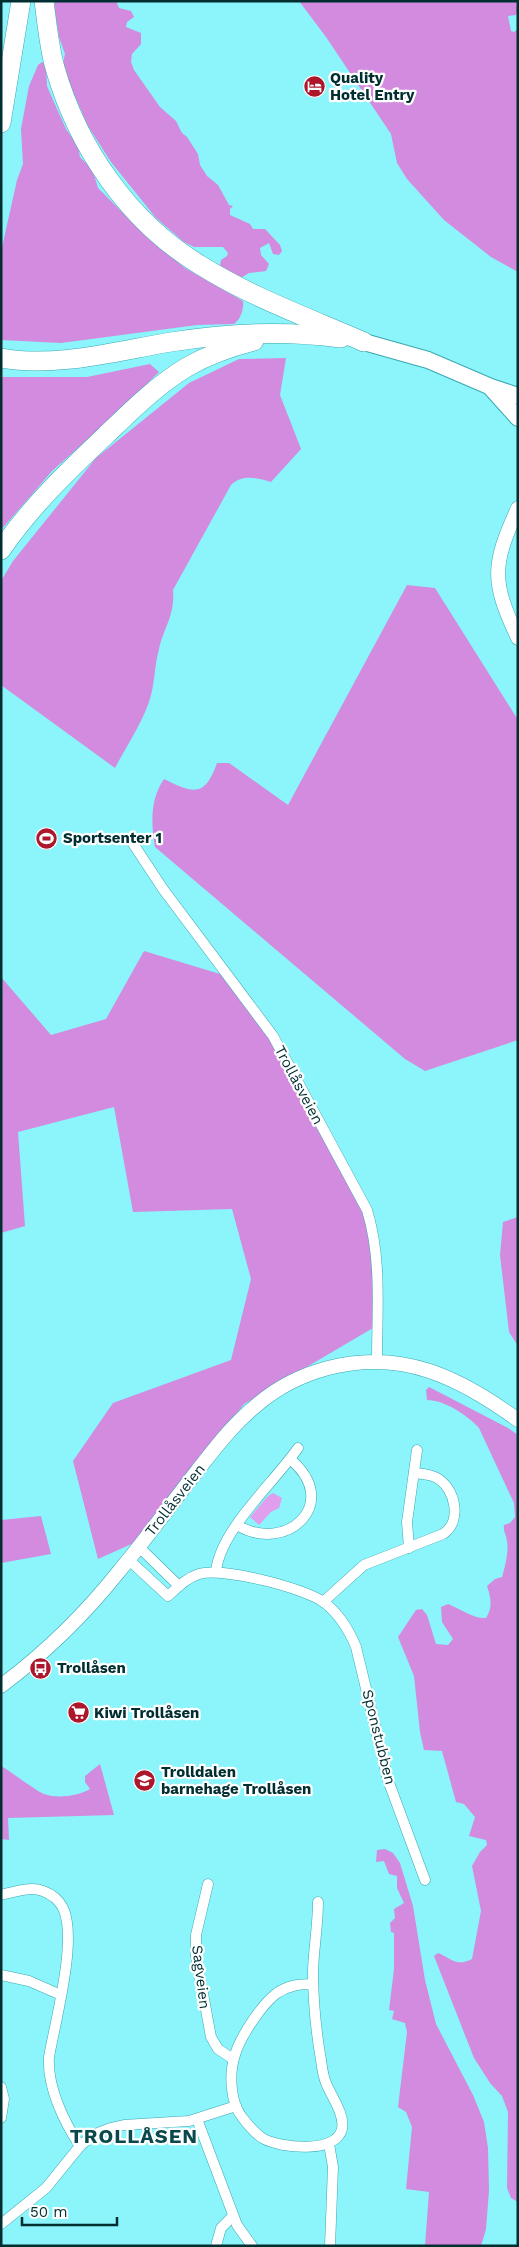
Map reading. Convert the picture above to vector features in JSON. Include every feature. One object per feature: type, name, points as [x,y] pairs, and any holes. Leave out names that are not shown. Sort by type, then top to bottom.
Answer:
[{"type":"highway","points":[[1,123],[20,1]]},
{"type":"highway","points":[[44,1],[55,67],[65,98],[94,158],[129,205],[168,243],[199,265],[260,297],[364,342]]},
{"type":"highway","points":[[1,358],[34,361],[60,360],[207,337],[280,333],[326,336],[364,342]]},
{"type":"highway","points":[[1,550],[34,506],[66,472],[127,415],[164,384],[187,368],[213,354],[280,333]]},
{"type":"main road","points":[[364,342],[428,360],[490,387],[518,396]]},
{"type":"main road","points":[[490,387],[518,418]]},
{"type":"street","points":[[518,508],[501,548],[497,576],[504,607],[518,638]]},
{"type":"street","name":"Trollåsveien","points":[[132,842],[163,889],[273,1036],[367,1210],[373,1230],[377,1257],[377,1361]]},
{"type":"street","name":"Trollåsveien","points":[[1,1686],[36,1658],[70,1626],[139,1547],[226,1434],[258,1404],[284,1386],[308,1375],[346,1364],[377,1361],[405,1364],[446,1377],[490,1400],[518,1420]]},
{"type":"street","points":[[216,1571],[220,1551],[237,1525],[298,1448]]},
{"type":"street","points":[[409,1548],[407,1522],[417,1450]]},
{"type":"street","points":[[237,1525],[258,1534],[282,1532],[297,1524],[307,1513],[312,1500],[309,1486],[298,1466],[290,1459]]},
{"type":"street","points":[[323,1602],[364,1564],[409,1548],[447,1532],[451,1528],[455,1517],[451,1495],[443,1482],[430,1475],[414,1473]]},
{"type":"street","points":[[139,1547],[179,1586]]},
{"type":"street","name":"Sponstubben","points":[[128,1560],[168,1596],[192,1576],[216,1571],[252,1578],[308,1595],[323,1602],[343,1622],[356,1647],[388,1780],[425,1880]]},
{"type":"street","name":"Sagveien","points":[[208,1884],[196,1935],[196,1956],[211,2037],[218,2050],[226,2057],[234,2059]]},
{"type":"street","points":[[1,1895],[41,1890],[55,1898],[63,1908],[67,1940],[61,1995],[48,2068],[63,2116],[80,2146]]},
{"type":"street","points":[[313,1984],[293,1986],[272,1998],[257,2016],[238,2047],[234,2059],[233,2090],[236,2106],[246,2122],[265,2140],[289,2145],[316,2146],[329,2144],[340,2133],[342,2120],[324,2075],[313,1984],[318,1902]]},
{"type":"street","points":[[1,1975],[29,1981],[61,1995]]},
{"type":"street","points":[[1,2087],[4,2099],[1,2118]]},
{"type":"street","points":[[1,2224],[46,2188],[80,2146],[93,2135],[111,2128],[197,2119],[236,2106]]},
{"type":"street","points":[[197,2119],[233,2216],[252,2246]]},
{"type":"street","points":[[329,2144],[332,2166],[330,2246]]},
{"type":"street","points":[[216,2246],[221,2228],[233,2216]]},
{"type":"shaded area","points":[[56,1],[116,1],[119,8],[131,11],[134,17],[127,22],[126,27],[141,33],[141,44],[132,54],[131,62],[134,70],[160,107],[176,121],[182,133],[187,137],[198,154],[200,165],[207,176],[218,185],[229,205],[233,206],[230,209],[230,215],[250,224],[253,229],[265,229],[280,245],[282,251],[279,255],[273,254],[269,243],[260,248],[261,255],[269,264],[266,271],[249,273],[239,279],[220,266],[221,260],[228,253],[223,247],[194,247],[184,242],[156,218],[111,162],[88,126],[67,78],[63,63],[65,54],[59,37],[54,5]]},
{"type":"shaded area","points":[[299,1],[516,1],[518,10],[516,15],[508,16],[511,31],[514,32],[518,29],[518,272],[491,257],[444,220],[407,179],[397,163],[391,134],[326,37]]},
{"type":"shaded area","points":[[42,62],[46,65],[47,86],[57,109],[66,129],[78,147],[80,157],[93,171],[98,188],[149,239],[185,268],[243,301],[242,314],[234,324],[197,325],[61,343],[1,340],[1,252],[17,180],[23,164],[21,129],[29,86],[38,65]]},
{"type":"shaded area","points":[[286,358],[280,395],[301,449],[271,482],[255,478],[245,478],[231,485],[173,590],[171,614],[159,649],[149,702],[138,727],[115,768],[1,685],[1,581],[13,561],[96,458],[189,383],[239,359]]},
{"type":"shaded area","points":[[150,364],[159,372],[117,413],[52,471],[1,530],[1,377],[87,377]]},
{"type":"shaded area","points":[[407,585],[435,588],[518,720],[518,1040],[425,1071],[405,1059],[155,847],[152,821],[156,795],[164,779],[183,788],[197,789],[203,787],[208,782],[217,763],[229,763],[288,805]]},
{"type":"shaded area","points":[[144,951],[220,974],[281,1048],[338,1151],[375,1242],[373,1328],[244,1404],[136,1542],[98,1559],[73,1461],[113,1403],[231,1360],[251,1279],[232,1209],[133,1212],[114,1107],[18,1132],[25,1226],[1,1233],[1,977],[51,1035],[106,1019]]},
{"type":"shaded area","points":[[518,1217],[518,1346],[509,1332],[500,1255],[503,1222]]},
{"type":"shaded area","points":[[429,1387],[518,1435],[518,2202],[511,2198],[507,2188],[508,2112],[502,2096],[490,2083],[474,2058],[434,1956],[438,1953],[458,1962],[472,1959],[481,1911],[472,1866],[480,1852],[487,1845],[486,1840],[469,1836],[475,1817],[464,1804],[456,1802],[442,1751],[424,1750],[420,1732],[414,1676],[398,1637],[416,1610],[422,1609],[427,1615],[436,1644],[448,1645],[453,1639],[442,1622],[441,1607],[448,1604],[472,1615],[486,1618],[491,1602],[487,1586],[495,1579],[502,1577],[507,1549],[504,1525],[510,1523],[515,1517],[514,1503],[479,1428],[448,1405],[427,1400],[426,1390]]},
{"type":"shaded area","points":[[273,1493],[282,1498],[279,1508],[271,1512],[259,1525],[250,1517],[268,1496]]},
{"type":"shaded area","points":[[41,1516],[51,1554],[1,1563],[1,1520]]},
{"type":"shaded area","points":[[100,1764],[114,1815],[8,1818],[9,1840],[1,1839],[1,1766],[44,1794],[62,1796],[74,1795],[90,1789],[85,1782],[85,1776]]},
{"type":"shaded area","points":[[385,1849],[393,1853],[400,1863],[413,1906],[425,1980],[436,2024],[473,2095],[484,2122],[488,2148],[489,2191],[486,2229],[481,2246],[425,2246],[429,2192],[406,2189],[412,2127],[406,2112],[398,2107],[407,2032],[405,2023],[392,2019],[394,2011],[389,2010],[394,1969],[394,1933],[391,1932],[390,1923],[395,1918],[394,1909],[404,1903],[397,1888],[397,1876],[389,1874],[384,1861],[376,1862],[377,1850]]},
{"type":"place","name":"Quality Hotel Entry","points":[[314,87]]},
{"type":"place","name":"Sportsenter 1","points":[[47,838]]},
{"type":"place","name":"Trollåsen","points":[[41,1668]]},
{"type":"place","name":"Kiwi Trollåsen","points":[[78,1713]]},
{"type":"place","name":"Trolldalen barnehage Trollåsen","points":[[145,1781]]},
{"type":"district","name":"TROLLÅSEN","points":[[134,2136]]}]
